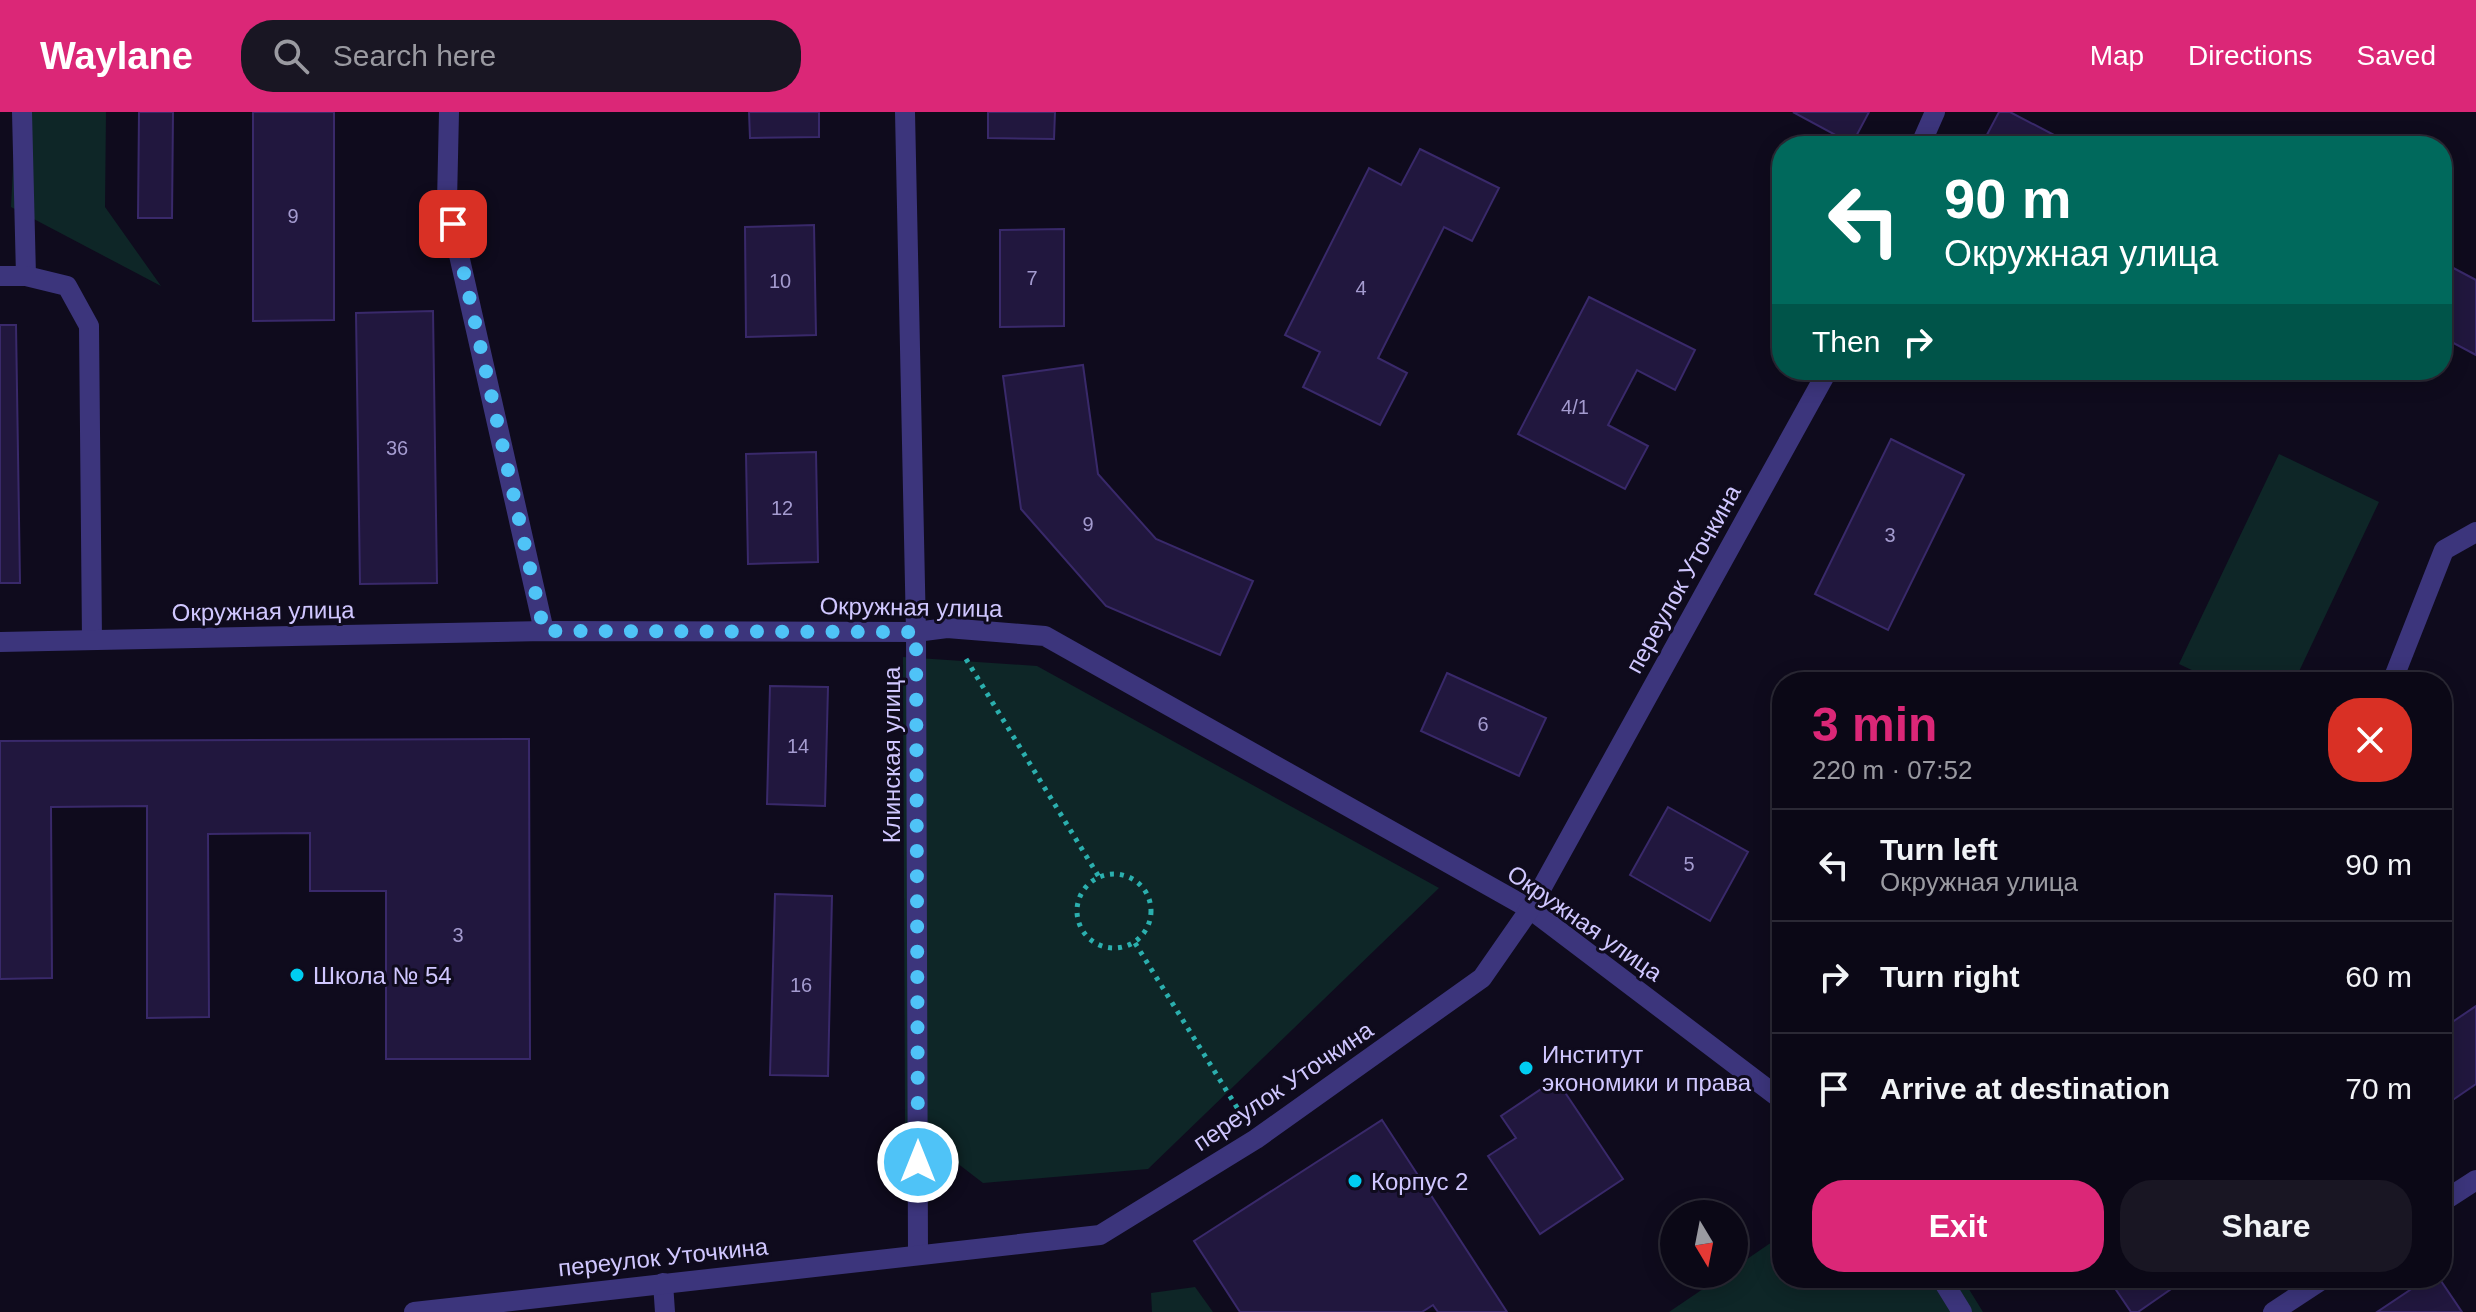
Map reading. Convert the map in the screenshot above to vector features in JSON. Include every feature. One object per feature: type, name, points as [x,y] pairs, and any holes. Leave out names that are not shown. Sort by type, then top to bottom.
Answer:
[{"type":"street","points":[[22,112],[26,276]]},
{"type":"street","points":[[449,112],[447,202],[544,631]]},
{"type":"street","name":"Клинская улица","points":[[905,112],[916,632],[918,1255]]},
{"type":"street","points":[[1924,136],[1935,112]]},
{"type":"street","points":[[0,276],[26,276],[67,286],[89,326],[92,640]]},
{"type":"street","name":"переулок Уточкина","points":[[414,1312],[1100,1235],[1256,1139],[1482,978],[1530,909],[1822,380]]},
{"type":"street","points":[[2396,672],[2444,550],[2476,532]]},
{"type":"street","name":"Окружная улица","points":[[0,642],[544,631],[916,632],[947,628],[1045,636],[1530,909],[1772,1092]]},
{"type":"street","points":[[2452,1196],[2476,1180]]},
{"type":"street","points":[[663,1283],[665,1312]]},
{"type":"street","points":[[1947,1288],[1962,1312]]},
{"type":"street","points":[[2273,1312],[2310,1288]]},
{"type":"path","points":[[947,628],[1099,877]]},
{"type":"path","points":[[1123,875],[1134,880],[1150,899],[1150,923],[1135,943],[1124,948],[1111,949],[1089,939],[1081,930],[1077,918],[1080,894],[1099,877],[1123,875]]},
{"type":"path","points":[[1135,943],[1256,1139]]},
{"type":"green space","points":[[16,112],[106,112],[105,207],[161,286],[11,207]]},
{"type":"green space","points":[[2279,454],[2379,502],[2299,672],[2196,672],[2179,664]]},
{"type":"green space","points":[[903,657],[1037,666],[1439,888],[1148,1169],[983,1183],[905,1123]]},
{"type":"green space","points":[[1772,1242],[1772,1288],[1968,1288],[1983,1312],[1669,1312],[1704,1288],[1748,1288],[1748,1258]]},
{"type":"green space","points":[[1195,1287],[1213,1312],[1152,1312],[1151,1293]]},
{"type":"building","points":[[139,112],[173,112],[172,218],[138,218]]},
{"type":"building","points":[[253,112],[334,112],[334,320],[253,321]]},
{"type":"building","points":[[749,112],[819,112],[819,137],[750,138]]},
{"type":"building","points":[[988,112],[1055,112],[1054,139],[988,138]]},
{"type":"building","points":[[1793,112],[1869,112],[1856,136],[1837,136]]},
{"type":"building","points":[[1999,112],[2010,112],[2056,136],[1986,136]]},
{"type":"building","points":[[1420,149],[1499,188],[1472,241],[1444,227],[1378,358],[1407,373],[1380,425],[1303,387],[1320,352],[1285,335],[1369,168],[1401,185]]},
{"type":"building","points":[[814,225],[816,335],[746,337],[745,227]]},
{"type":"building","points":[[1064,229],[1064,326],[1000,327],[1000,230]]},
{"type":"building","points":[[2452,267],[2476,280],[2476,355],[2452,342]]},
{"type":"building","points":[[1589,297],[1695,350],[1675,390],[1637,370],[1608,425],[1648,446],[1625,489],[1518,434]]},
{"type":"building","points":[[433,311],[437,583],[360,584],[356,313]]},
{"type":"building","points":[[0,325],[16,325],[20,583],[0,583]]},
{"type":"building","points":[[1083,365],[1098,474],[1156,539],[1253,581],[1220,655],[1106,606],[1021,509],[1003,376]]},
{"type":"building","points":[[1891,439],[1964,475],[1888,630],[1815,594]]},
{"type":"building","points":[[816,452],[818,562],[748,564],[746,454]]},
{"type":"building","points":[[1447,673],[1546,718],[1519,776],[1421,731]]},
{"type":"building","points":[[770,686],[828,687],[825,806],[767,804]]},
{"type":"building","points":[[529,739],[530,1059],[386,1059],[386,891],[310,891],[310,833],[208,834],[209,1017],[147,1018],[147,806],[51,807],[52,978],[0,979],[0,741]]},
{"type":"building","points":[[1668,807],[1748,852],[1710,921],[1630,875]]},
{"type":"building","points":[[775,894],[832,896],[828,1076],[770,1075]]},
{"type":"building","points":[[2476,1006],[2476,1084],[2452,1100],[2452,1022]]},
{"type":"building","points":[[1556,1079],[1623,1179],[1540,1234],[1488,1156],[1516,1138],[1501,1116]]},
{"type":"building","name":"Корпус 2","points":[[1382,1120],[1507,1312],[1438,1312],[1433,1305],[1422,1312],[1240,1312],[1194,1241]]},
{"type":"building","points":[[2115,1288],[2173,1288],[2138,1312],[2131,1312]]},
{"type":"building","points":[[2413,1288],[2446,1288],[2462,1312],[2377,1312]]},
{"type":"place","name":"Школа № 54","points":[[297,975]]},
{"type":"place","name":"Институт экономики и права","points":[[1526,1068]]},
{"type":"place","name":"Корпус 2","points":[[1355,1181]]},
{"type":"route","points":[[453,224],[544,631],[916,632],[918,1162]]}]
